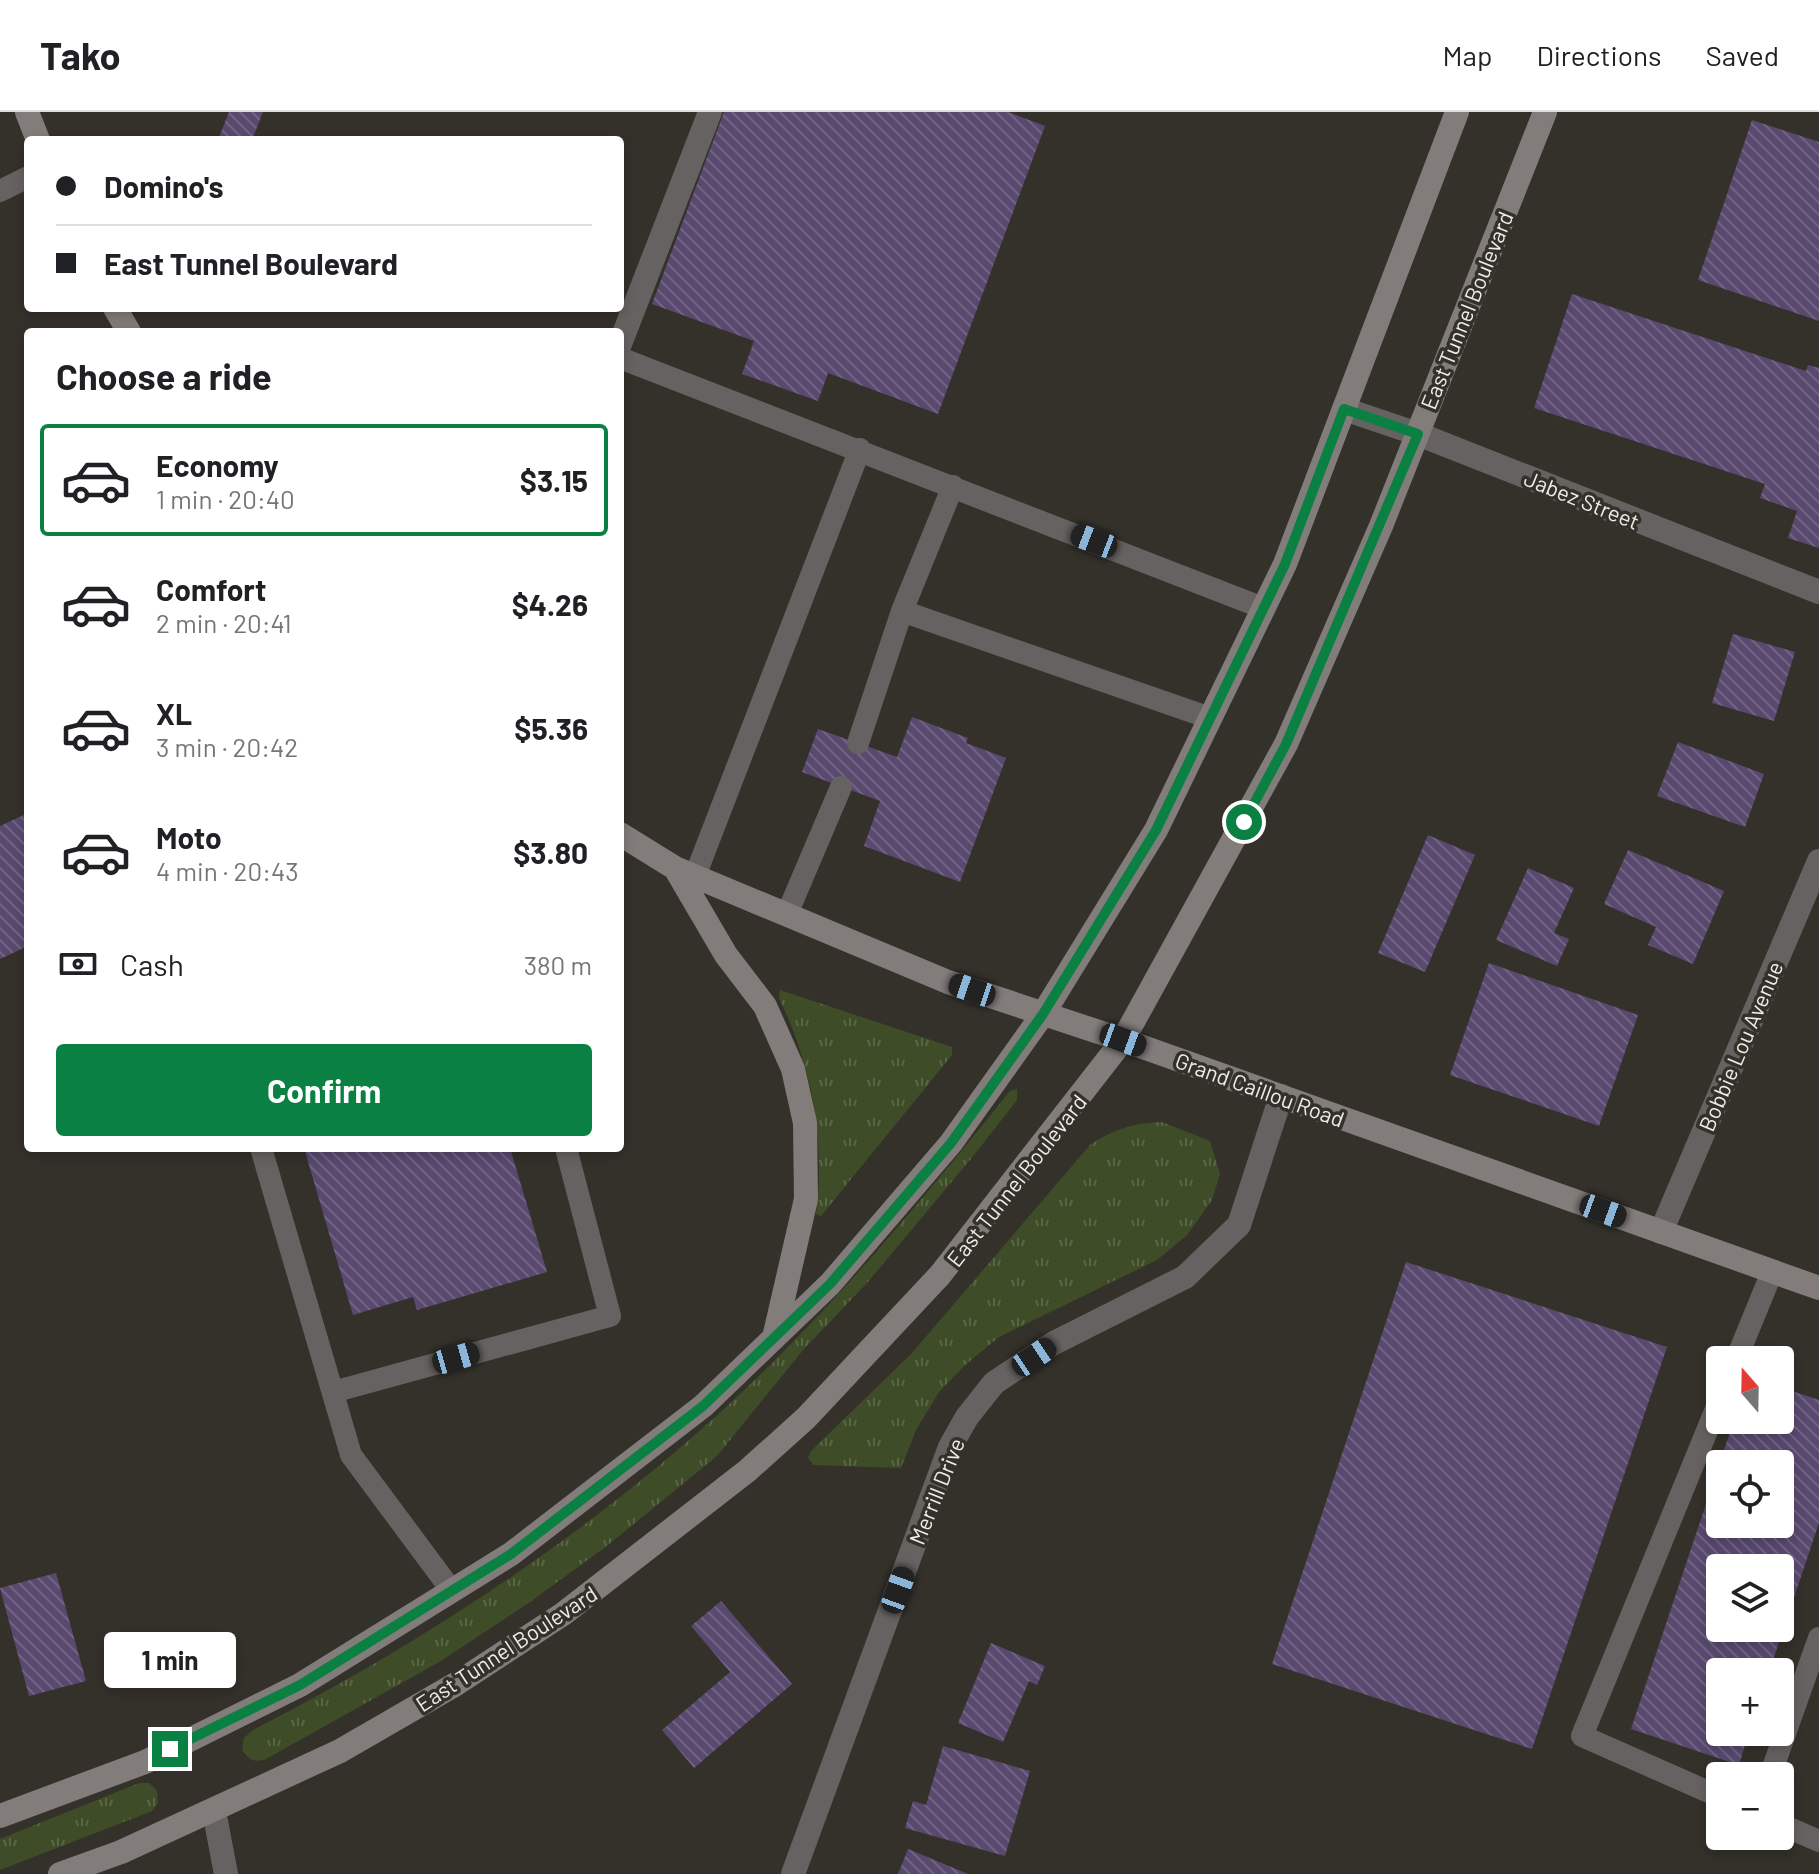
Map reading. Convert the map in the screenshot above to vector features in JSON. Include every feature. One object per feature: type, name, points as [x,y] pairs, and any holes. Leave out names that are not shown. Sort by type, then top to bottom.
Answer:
[{"type":"main road","points":[[27,112],[36,136]]},
{"type":"main road","points":[[0,1816],[145,1762],[300,1685],[511,1554],[703,1406],[830,1284],[951,1143],[1043,1014],[1156,830],[1285,564],[1457,112]]},
{"type":"main road","name":"East Tunnel Boulevard","points":[[60,1874],[214,1811],[340,1751],[456,1684],[563,1614],[747,1471],[806,1418],[940,1275],[1123,1040],[1286,744],[1418,434],[1545,112]]},
{"type":"main road","name":"Grand Caillou Road","points":[[624,836],[685,872],[948,982],[1123,1040],[1819,1288]]},
{"type":"main road","points":[[685,872],[726,955],[765,1006],[793,1069],[805,1123],[806,1199],[774,1338]]},
{"type":"street","points":[[624,334],[710,112]]},
{"type":"street","name":"Jabez Street","points":[[1344,409],[1418,434],[1819,592]]},
{"type":"street","name":"Bobbie Lou Avenue","points":[[1661,1232],[1819,861]]},
{"type":"street","name":"Merrill Drive","points":[[793,1874],[945,1462],[967,1417],[994,1383],[1054,1343],[1185,1277],[1239,1225],[1281,1096]]},
{"type":"street","points":[[214,1811],[226,1874]]},
{"type":"lane","points":[[0,191],[24,179]]},
{"type":"lane","points":[[624,360],[1263,608]]},
{"type":"lane","points":[[685,872],[860,449]]},
{"type":"lane","points":[[858,743],[902,611],[953,486]]},
{"type":"lane","points":[[902,611],[1210,718]]},
{"type":"lane","points":[[787,914],[841,787]]},
{"type":"lane","points":[[262,1152],[351,1455],[452,1591]]},
{"type":"lane","points":[[333,1392],[610,1316],[567,1152]]},
{"type":"lane","points":[[1742,1346],[1772,1272]]},
{"type":"lane","points":[[1706,1433],[1582,1736],[1706,1791]]},
{"type":"lane","points":[[1775,1762],[1819,1638]]},
{"type":"lane","points":[[1794,1830],[1819,1841]]},
{"type":"green space","points":[[780,990],[952,1047],[952,1055],[821,1216],[816,1214],[819,1158],[813,1103],[800,1049],[779,998]]},
{"type":"green space","points":[[1017,1089],[1017,1100],[974,1155],[867,1283],[803,1350],[717,1456],[608,1545],[441,1661],[264,1760],[249,1758],[242,1750],[244,1738],[253,1730],[325,1692],[467,1607],[536,1560],[668,1458],[730,1404],[818,1316],[902,1222],[1010,1091]]},
{"type":"green space","points":[[1162,1122],[1210,1141],[1220,1174],[1212,1200],[1187,1235],[1157,1260],[999,1337],[939,1392],[916,1430],[901,1468],[813,1465],[808,1458],[811,1451],[912,1353],[1090,1145],[1124,1128]]},
{"type":"green space","points":[[139,1783],[149,1783],[157,1791],[158,1803],[152,1811],[0,1870],[0,1839]]},
{"type":"building","points":[[229,112],[263,112],[254,136],[220,136]]},
{"type":"building","points":[[724,112],[1008,112],[1045,126],[938,414],[828,373],[818,401],[742,374],[754,341],[652,304]]},
{"type":"building","points":[[1752,120],[1819,142],[1819,321],[1698,280]]},
{"type":"building","points":[[1572,294],[1806,371],[1808,365],[1819,368],[1819,548],[1788,538],[1797,511],[1760,498],[1765,484],[1534,408]]},
{"type":"building","points":[[1733,634],[1795,652],[1774,721],[1712,703]]},
{"type":"building","points":[[912,717],[968,738],[966,743],[1006,758],[960,882],[864,846],[880,801],[802,772],[818,729],[897,757]]},
{"type":"building","points":[[1678,742],[1764,774],[1745,827],[1657,796]]},
{"type":"building","points":[[24,815],[24,948],[0,959],[0,826]]},
{"type":"building","points":[[1428,835],[1475,855],[1425,972],[1378,953]]},
{"type":"building","points":[[1628,850],[1724,891],[1693,964],[1648,945],[1656,927],[1604,904]]},
{"type":"building","points":[[1528,868],[1574,888],[1554,933],[1569,939],[1557,966],[1496,940]]},
{"type":"building","points":[[1489,963],[1638,1015],[1599,1126],[1450,1075]]},
{"type":"building","points":[[305,1152],[511,1152],[547,1272],[417,1310],[413,1297],[353,1315]]},
{"type":"building","points":[[1406,1262],[1667,1347],[1532,1749],[1272,1664]]},
{"type":"building","points":[[1794,1392],[1819,1400],[1819,1523],[1794,1598],[1794,1554],[1706,1554],[1706,1642],[1779,1642],[1774,1658],[1706,1658],[1706,1746],[1745,1746],[1740,1762],[1730,1762],[1631,1729],[1706,1504],[1706,1538],[1794,1538],[1794,1450],[1724,1450],[1729,1434],[1794,1434]]},
{"type":"building","points":[[56,1573],[86,1681],[29,1696],[0,1588]]},
{"type":"building","points":[[721,1601],[792,1684],[694,1768],[662,1730],[730,1672],[691,1626]]},
{"type":"building","points":[[991,1643],[1045,1666],[1037,1685],[1029,1681],[1003,1742],[958,1723]]},
{"type":"building","points":[[943,1746],[1030,1771],[1005,1856],[905,1828],[913,1801],[926,1805]]},
{"type":"building","points":[[908,1849],[968,1874],[898,1874]]},
{"type":"route","points":[[170,1749],[300,1685],[511,1554],[703,1406],[830,1284],[951,1143],[1043,1014],[1156,830],[1285,564],[1344,409],[1418,434],[1286,744],[1244,822]]}]
